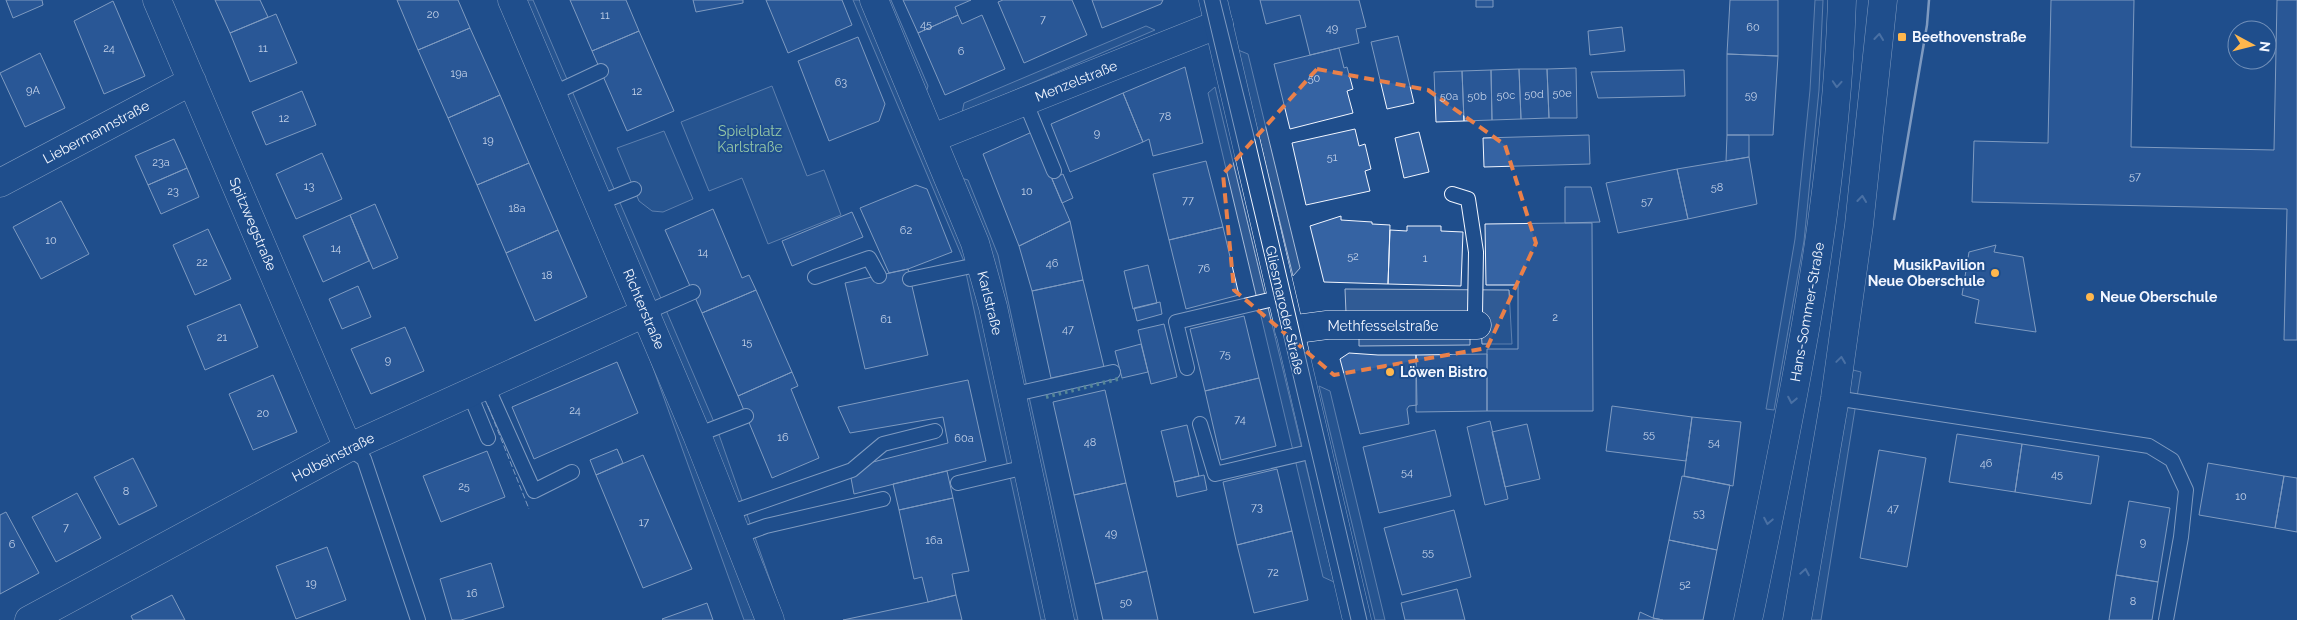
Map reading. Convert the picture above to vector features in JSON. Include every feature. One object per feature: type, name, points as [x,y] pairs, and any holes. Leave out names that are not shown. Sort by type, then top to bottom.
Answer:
[{"type":"street","name":"Spitzwegstraße","points":[[157,0],[348,448]]},
{"type":"street","name":"Richterstraße","points":[[512,0],[697,435],[770,620]]},
{"type":"street","name":"Karlstraße","points":[[874,0],[933,138],[975,243],[993,307],[1060,620]]},
{"type":"street","name":"Hans-Sommer-Straße","points":[[1748,620],[1812,296],[1833,139],[1842,0]]},
{"type":"street","points":[[1797,620],[1836,398],[1859,225],[1883,0]]},
{"type":"street","name":"Menzelstraße","points":[[933,138],[1025,101],[1216,12]]},
{"type":"street","name":"Gliesmaroder Straße","points":[[1216,12],[1357,620]]},
{"type":"street","name":"Liebermannstraße","points":[[0,183],[192,81]]},
{"type":"street","name":"Holbeinstraße","points":[[29,620],[348,448],[645,313]]},
{"type":"street","name":"Methfesselstraße","points":[[1289,330],[1327,325],[1477,325]]},
{"type":"lane","points":[[552,94],[601,71]]},
{"type":"lane","points":[[1025,101],[1054,171]]},
{"type":"lane","points":[[599,203],[634,188]]},
{"type":"lane","points":[[1452,194],[1468,199],[1476,252],[1475,314],[1477,325]]},
{"type":"lane","points":[[815,276],[869,258],[879,276]]},
{"type":"lane","points":[[910,279],[981,264]]},
{"type":"lane","points":[[645,313],[693,292]]},
{"type":"lane","points":[[1186,368],[1176,322],[1282,297]]},
{"type":"lane","points":[[1011,395],[1113,372]]},
{"type":"lane","points":[[478,388],[488,438]]},
{"type":"lane","points":[[478,388],[534,492],[572,472]]},
{"type":"lane","points":[[1836,398],[2149,446],[2172,460],[2186,490],[2181,537],[2166,620]]},
{"type":"lane","points":[[697,435],[746,416]]},
{"type":"lane","points":[[1200,424],[1215,474],[1318,450]]},
{"type":"lane","points":[[733,524],[852,470],[883,444],[935,431]]},
{"type":"lane","points":[[348,448],[364,459],[418,620]]},
{"type":"lane","points":[[958,484],[1026,467]]},
{"type":"lane","points":[[733,524],[766,526],[883,499]]},
{"type":"highlighted area","points":[[1317,69],[1428,90],[1505,145],[1536,243],[1487,348],[1334,375],[1234,290],[1223,174]]},
{"type":"shaded area","points":[[524,0],[533,0],[717,429],[784,620],[775,620]]},
{"type":"shaded area","points":[[853,0],[860,0],[970,254],[1050,620],[1041,620],[963,259]]},
{"type":"shaded area","points":[[883,0],[891,0],[928,86],[925,96]]},
{"type":"shaded area","points":[[1815,0],[1823,0],[1819,90],[1804,241],[1774,410],[1766,409],[1795,239],[1810,90]]},
{"type":"shaded area","points":[[1146,26],[1155,30],[962,113],[964,103]]},
{"type":"shaded area","points":[[1238,50],[1248,54],[1300,268],[1293,276]]},
{"type":"shaded area","name":"Spielplatz Karlstraße","points":[[772,86],[807,176],[824,170],[841,215],[768,244],[742,178],[709,191],[681,122]]},
{"type":"shaded area","points":[[1215,87],[1334,582],[1323,577],[1208,93]]},
{"type":"shaded area","points":[[664,131],[693,199],[663,212],[652,211],[639,201],[617,148]]},
{"type":"shaded area","points":[[961,178],[968,180],[998,255],[1078,620],[1070,620]]},
{"type":"shaded area","points":[[1345,289],[1509,290],[1512,344],[1482,344],[1480,315],[1346,313]]},
{"type":"shaded area","points":[[1359,335],[1470,336],[1470,345],[1359,346]]},
{"type":"shaded area","points":[[655,347],[755,620],[744,620],[647,351]]},
{"type":"shaded area","points":[[1853,370],[1861,372],[1821,620],[1810,620]]},
{"type":"shaded area","points":[[1319,386],[1330,391],[1385,620],[1375,620]]},
{"type":"building","points":[[6,0],[42,0],[43,5],[13,18]]},
{"type":"building","points":[[215,0],[260,0],[268,17],[230,33]]},
{"type":"building","points":[[397,0],[458,0],[470,28],[418,50]]},
{"type":"building","points":[[570,0],[626,0],[639,31],[592,51]]},
{"type":"building","points":[[693,0],[743,0],[743,3],[696,12]]},
{"type":"building","points":[[766,0],[842,0],[852,25],[788,53]]},
{"type":"building","points":[[903,0],[971,0],[955,7],[958,15],[918,33]]},
{"type":"building","points":[[1003,0],[1072,0],[1087,35],[1024,63],[998,2]]},
{"type":"building","points":[[1092,0],[1163,0],[1161,4],[1102,28]]},
{"type":"building","points":[[1260,0],[1359,0],[1366,27],[1356,29],[1359,43],[1310,55],[1300,15],[1266,24]]},
{"type":"building","points":[[1476,0],[1493,0],[1493,7],[1476,7]]},
{"type":"building","points":[[1730,0],[1778,0],[1778,56],[1727,54]]},
{"type":"building","points":[[2051,0],[2134,0],[2131,147],[2274,150],[2277,0],[2297,0],[2297,340],[2284,340],[2287,209],[1972,202],[1974,141],[2048,143]]},
{"type":"building","points":[[113,1],[145,76],[104,94],[74,21]]},
{"type":"building","points":[[276,14],[297,63],[250,82],[230,33]]},
{"type":"building","points":[[958,15],[962,24],[982,15],[1005,69],[945,95],[918,33]]},
{"type":"building","points":[[1622,27],[1625,51],[1590,55],[1588,31]]},
{"type":"building","points":[[470,28],[500,95],[448,118],[418,50]]},
{"type":"building","points":[[639,31],[674,111],[627,131],[592,51]]},
{"type":"building","points":[[1398,36],[1414,103],[1387,109],[1371,42]]},
{"type":"building","points":[[858,37],[885,104],[879,121],[829,141],[798,61]]},
{"type":"building","points":[[1339,48],[1344,68],[1347,67],[1353,89],[1347,91],[1353,113],[1290,129],[1274,64]]},
{"type":"building","points":[[40,53],[65,108],[25,127],[0,73]]},
{"type":"building","points":[[1727,54],[1778,56],[1773,135],[1727,135]]},
{"type":"building","points":[[1185,67],[1203,143],[1153,156],[1149,139],[1143,142],[1123,93]]},
{"type":"building","points":[[1576,68],[1577,118],[1549,118],[1547,69]]},
{"type":"building","points":[[1519,69],[1521,119],[1492,120],[1491,70]]},
{"type":"building","points":[[1519,69],[1547,69],[1549,118],[1521,119]]},
{"type":"building","points":[[1491,70],[1492,120],[1464,121],[1462,71]]},
{"type":"building","points":[[1684,70],[1685,96],[1598,98],[1591,72]]},
{"type":"building","points":[[1462,71],[1464,121],[1436,122],[1434,72]]},
{"type":"building","points":[[302,91],[316,125],[266,145],[252,112]]},
{"type":"building","points":[[1123,93],[1143,142],[1070,172],[1051,124]]},
{"type":"building","points":[[500,95],[529,163],[477,185],[448,118]]},
{"type":"building","points":[[1355,129],[1359,146],[1365,144],[1371,169],[1365,171],[1370,191],[1306,205],[1292,143]]},
{"type":"building","points":[[1032,132],[1070,221],[1019,246],[983,154]]},
{"type":"building","points":[[1419,132],[1429,172],[1404,178],[1395,138]]},
{"type":"building","points":[[1589,135],[1590,164],[1484,167],[1483,138]]},
{"type":"building","points":[[1727,135],[1749,135],[1749,157],[1726,161]]},
{"type":"building","points":[[174,139],[187,168],[148,185],[135,156]]},
{"type":"building","points":[[322,153],[342,199],[296,219],[276,174]]},
{"type":"building","points":[[1749,157],[1757,204],[1688,219],[1677,169]]},
{"type":"building","points":[[1206,161],[1223,227],[1169,240],[1153,174]]},
{"type":"building","points":[[529,163],[558,230],[506,253],[477,185]]},
{"type":"building","points":[[187,168],[199,197],[161,214],[148,185]]},
{"type":"building","points":[[1677,169],[1688,219],[1618,233],[1606,183]]},
{"type":"building","points":[[1063,174],[1073,198],[1062,203],[1052,179]]},
{"type":"building","points":[[916,185],[927,189],[952,252],[908,269],[889,273],[860,208]]},
{"type":"building","points":[[1565,187],[1591,187],[1600,222],[1565,223]]},
{"type":"building","points":[[61,201],[89,254],[41,279],[13,227]]},
{"type":"building","points":[[375,204],[398,258],[373,269],[350,215]]},
{"type":"building","points":[[713,209],[742,278],[749,275],[756,290],[702,313],[665,230]]},
{"type":"building","points":[[852,212],[863,237],[792,266],[782,241]]},
{"type":"building","points":[[350,215],[369,261],[323,282],[303,236]]},
{"type":"building","points":[[1341,216],[1341,220],[1390,225],[1388,284],[1324,282],[1310,226]]},
{"type":"building","points":[[1070,221],[1083,280],[1032,291],[1019,246]]},
{"type":"building","points":[[1592,223],[1593,411],[1487,411],[1487,349],[1518,349],[1518,285],[1486,285],[1485,224]]},
{"type":"building","points":[[1407,226],[1441,226],[1441,231],[1463,232],[1461,286],[1388,284],[1390,230],[1407,231]]},
{"type":"building","points":[[1223,227],[1239,295],[1186,309],[1169,240]]},
{"type":"building","points":[[208,229],[231,279],[195,295],[173,245]]},
{"type":"building","points":[[558,230],[587,297],[535,321],[506,253]]},
{"type":"building","name":"MusikPavilion Neue Oberschule","points":[[1996,245],[1994,252],[2023,257],[2036,332],[1975,323],[1979,300],[1962,295],[1969,252]]},
{"type":"building","points":[[1148,265],[1157,303],[1133,309],[1124,271]]},
{"type":"building","points":[[908,269],[928,355],[865,369],[845,283]]},
{"type":"building","points":[[1083,280],[1104,367],[1051,378],[1032,291]]},
{"type":"building","points":[[358,286],[371,317],[342,329],[329,299]]},
{"type":"building","points":[[756,290],[792,372],[738,396],[702,313]]},
{"type":"building","points":[[1160,302],[1162,314],[1137,321],[1134,308]]},
{"type":"building","points":[[240,304],[258,347],[205,370],[187,326]]},
{"type":"building","points":[[1244,316],[1259,378],[1205,391],[1190,329]]},
{"type":"building","points":[[1164,324],[1177,377],[1151,384],[1138,330]]},
{"type":"building","points":[[405,327],[424,371],[371,394],[351,349]]},
{"type":"building","points":[[1141,344],[1148,372],[1122,378],[1115,351]]},
{"type":"building","points":[[1349,353],[1416,355],[1417,405],[1409,406],[1407,409],[1409,424],[1360,434],[1340,359]]},
{"type":"building","points":[[1487,354],[1487,411],[1416,412],[1416,355]]},
{"type":"building","points":[[617,362],[638,413],[534,459],[512,407]]},
{"type":"building","points":[[792,372],[798,386],[791,389],[819,458],[772,478],[738,396]]},
{"type":"building","points":[[273,375],[297,432],[253,450],[229,394]]},
{"type":"building","points":[[1259,378],[1276,446],[1221,460],[1205,391]]},
{"type":"building","points":[[968,380],[986,461],[854,494],[851,478],[873,462],[948,443],[943,417],[850,433],[838,407]]},
{"type":"building","points":[[1105,390],[1126,483],[1074,495],[1053,402]]},
{"type":"building","points":[[1612,406],[1692,417],[1686,461],[1606,451]]},
{"type":"building","points":[[1692,417],[1741,422],[1733,486],[1684,476]]},
{"type":"building","points":[[1490,421],[1508,499],[1485,505],[1467,427]]},
{"type":"building","points":[[1527,424],[1540,479],[1505,487],[1492,432]]},
{"type":"building","points":[[1187,425],[1199,476],[1174,482],[1161,431]]},
{"type":"building","points":[[1435,430],[1451,496],[1379,513],[1363,447]]},
{"type":"building","points":[[1957,434],[2022,444],[2015,492],[1949,482]]},
{"type":"building","points":[[2022,444],[2099,456],[2091,504],[2015,492]]},
{"type":"building","points":[[617,449],[623,463],[596,475],[590,460]]},
{"type":"building","points":[[1879,450],[1926,458],[1907,567],[1860,558]]},
{"type":"building","points":[[487,451],[505,497],[441,522],[423,476]]},
{"type":"building","points":[[643,455],[692,569],[643,588],[596,475]]},
{"type":"building","points":[[133,458],[157,506],[119,525],[94,477]]},
{"type":"building","points":[[2208,463],[2284,476],[2275,528],[2199,515]]},
{"type":"building","points":[[1277,469],[1292,531],[1237,545],[1223,482]]},
{"type":"building","points":[[947,471],[953,498],[899,510],[893,484]]},
{"type":"building","points":[[1204,475],[1207,490],[1177,497],[1174,482]]},
{"type":"building","points":[[1682,476],[1730,485],[1717,550],[1669,540]]},
{"type":"building","points":[[2284,476],[2297,478],[2297,532],[2275,528]]},
{"type":"building","points":[[1126,483],[1147,571],[1095,584],[1074,495]]},
{"type":"building","points":[[77,493],[101,538],[56,562],[32,517]]},
{"type":"building","points":[[953,498],[969,571],[952,574],[956,595],[928,602],[922,577],[914,579],[899,510]]},
{"type":"building","points":[[2129,501],[2170,508],[2158,582],[2116,575]]},
{"type":"building","points":[[1454,510],[1471,577],[1402,595],[1384,528]]},
{"type":"building","points":[[6,512],[39,573],[0,594],[0,515]]},
{"type":"building","points":[[1292,531],[1308,600],[1254,613],[1237,545]]},
{"type":"building","points":[[1669,540],[1717,550],[1703,620],[1663,620],[1653,618]]},
{"type":"building","points":[[327,547],[346,600],[296,619],[276,566]]},
{"type":"building","points":[[491,563],[504,607],[461,620],[452,620],[440,579]]},
{"type":"building","points":[[1147,571],[1158,620],[1103,620],[1095,584]]},
{"type":"building","points":[[2116,575],[2158,582],[2152,620],[2109,620]]},
{"type":"building","points":[[1457,589],[1465,620],[1405,620],[1401,603]]},
{"type":"building","points":[[172,595],[185,620],[133,620],[131,616]]},
{"type":"building","points":[[956,595],[962,620],[843,620],[928,602]]},
{"type":"building","points":[[707,603],[713,620],[662,619]]},
{"type":"building","points":[[1640,612],[1653,618],[1663,620],[1638,620]]},
{"type":"tram line","points":[[1204,0],[1351,620]]},
{"type":"tram line","points":[[1220,0],[1253,132],[1367,620]]},
{"type":"hedge","points":[[1046,397],[1122,378]]},
{"type":"fence","points":[[488,406],[529,509]]},
{"type":"wall","points":[[1894,219],[1927,25],[1929,0]]},
{"type":"place","name":"Beethovenstraße","points":[[1902,37]]},
{"type":"place","name":"MusikPavilion Neue Oberschule","points":[[1995,273]]},
{"type":"place","name":"Neue Oberschule","points":[[2090,297]]},
{"type":"place","name":"Löwen Bistro","points":[[1390,372]]}]
